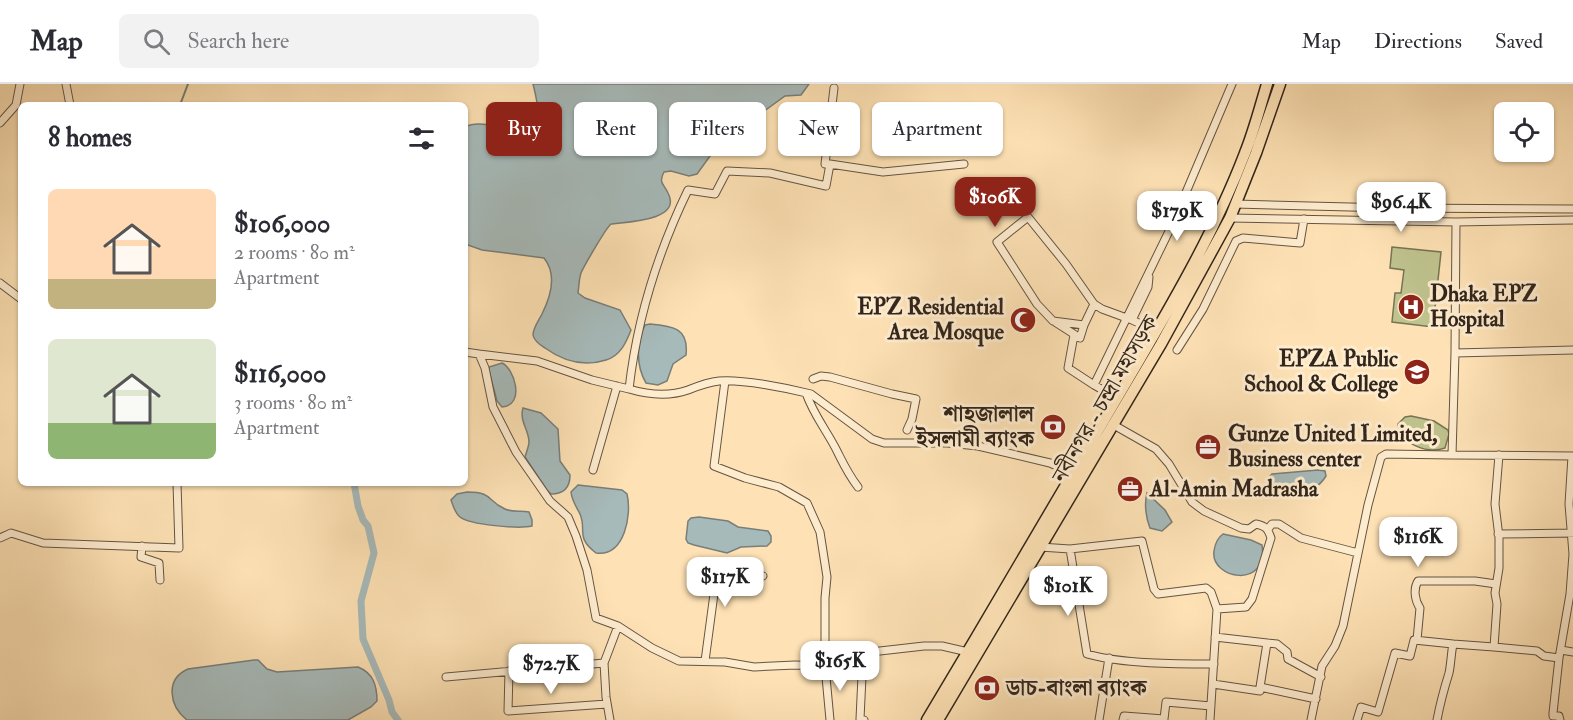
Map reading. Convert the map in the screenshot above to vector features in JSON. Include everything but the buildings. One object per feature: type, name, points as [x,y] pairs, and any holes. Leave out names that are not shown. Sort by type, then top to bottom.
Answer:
[{"type":"highway","name":"নবীনগর - চন্দ্রা মহাসড়ক","points":[[927,720],[1156,331],[1228,194],[1246,152],[1267,84]]},
{"type":"highway","name":"নবীনগর - চন্দ্রা মহাসড়ক","points":[[938,720],[1161,344],[1230,218],[1280,84]]},
{"type":"street","points":[[0,123],[16,105],[20,84]]},
{"type":"street","points":[[66,84],[69,102]]},
{"type":"street","points":[[1094,385],[1148,287],[1149,272],[1173,223],[1232,84]]},
{"type":"street","points":[[834,88],[825,164],[883,172],[964,164]]},
{"type":"street","points":[[629,389],[634,348],[645,303],[672,224],[688,190],[715,194],[727,171],[770,173],[826,186],[830,164]]},
{"type":"street","points":[[1235,204],[1367,208],[1573,209]]},
{"type":"street","points":[[1094,304],[1080,339],[1053,321],[1037,304],[997,242],[1028,217],[1066,264],[1094,304],[1156,331]]},
{"type":"street","points":[[1230,218],[1456,222],[1573,220]]},
{"type":"street","points":[[1177,350],[1203,309],[1236,241],[1243,238],[1300,243],[1304,219]]},
{"type":"street","points":[[1452,455],[1456,222]]},
{"type":"street","points":[[0,283],[18,296]]},
{"type":"street","points":[[1053,321],[1084,325]]},
{"type":"street","points":[[1074,335],[1068,368],[1117,398]]},
{"type":"street","points":[[1455,353],[1573,350]]},
{"type":"street","points":[[468,352],[537,361],[592,380],[643,393],[667,395],[712,382],[725,381],[806,393],[820,400],[872,439],[884,443],[954,443],[978,446],[1050,463],[1073,473]]},
{"type":"street","points":[[479,354],[493,407],[516,452],[550,501],[568,517],[587,570],[596,618],[618,626],[666,657],[679,661],[705,661],[754,667],[825,666],[871,652],[924,646],[942,646],[968,652]]},
{"type":"street","points":[[813,379],[821,376],[830,377],[916,399],[908,430]]},
{"type":"street","points":[[725,381],[714,466],[745,478],[779,487],[807,503],[820,532],[827,577],[825,666],[830,720]]},
{"type":"street","points":[[594,470],[617,386]]},
{"type":"street","points":[[806,393],[845,471],[858,487]]},
{"type":"street","points":[[1112,424],[1156,449],[1169,464],[1192,502],[1204,511],[1240,528],[1249,529],[1256,524],[1268,529],[1271,538],[1270,545],[1252,599],[1246,607],[1217,609]]},
{"type":"street","points":[[1311,720],[1322,666],[1343,626],[1368,505],[1381,457],[1386,454],[1572,456],[1573,554],[1570,594],[1553,713],[1553,716],[1559,717],[1560,720]]},
{"type":"street","points":[[1494,647],[1496,584],[1499,568],[1495,504],[1499,455]]},
{"type":"street","points":[[0,538],[10,533],[42,543],[179,548],[177,486]]},
{"type":"street","points":[[1268,529],[1272,524],[1279,524],[1301,538],[1358,553]]},
{"type":"street","points":[[1498,534],[1572,533]]},
{"type":"street","points":[[1040,547],[1070,549],[1142,541],[1154,589],[1158,594],[1206,588],[1211,592],[1217,609],[1210,720]]},
{"type":"street","points":[[142,546],[141,557],[159,563],[160,580]]},
{"type":"street","points":[[1070,549],[1085,651],[1090,655],[1174,664],[1214,664]]},
{"type":"street","points":[[705,661],[716,579],[725,579],[727,567],[763,576]]},
{"type":"street","points":[[1417,640],[1420,608],[1417,604],[1414,586],[1418,581],[1475,581],[1496,584]]},
{"type":"street","points":[[610,720],[604,663],[618,626]]},
{"type":"street","points":[[1215,637],[1267,643],[1284,648],[1288,659],[1321,677]]},
{"type":"street","points":[[1357,720],[1361,707],[1378,712],[1394,654],[1410,656],[1413,641],[1537,651],[1544,656],[1573,652]]},
{"type":"street","points":[[1213,684],[1260,690],[1267,643]]},
{"type":"street","points":[[1437,720],[1440,700],[1443,697],[1449,674],[1453,644]]},
{"type":"street","points":[[863,655],[860,719],[864,720]]},
{"type":"street","points":[[1099,720],[1109,658]]},
{"type":"street","points":[[446,677],[604,663]]},
{"type":"street","points":[[509,671],[508,711],[607,704]]},
{"type":"street","points":[[1260,687],[1316,699]]},
{"type":"street","points":[[1123,720],[1124,716],[1164,719],[1167,702],[1211,706]]},
{"type":"green space","points":[[1392,247],[1441,252],[1433,327],[1392,322],[1395,293],[1401,293],[1404,270],[1390,268]]},
{"type":"green space","points":[[1411,416],[1434,421],[1448,430],[1445,448],[1423,449],[1404,437],[1398,424],[1405,417]]},
{"type":"shaded area","points":[[533,84],[809,84],[801,95],[785,96],[766,110],[766,102],[669,102],[669,156],[710,156],[697,174],[689,176],[671,171],[664,172],[662,181],[670,202],[667,209],[660,215],[639,221],[611,224],[595,247],[581,273],[578,293],[585,298],[620,310],[631,330],[619,352],[606,360],[590,363],[574,362],[552,353],[539,344],[533,335],[550,293],[550,271],[544,258],[482,250],[468,245],[468,126],[486,125],[486,156],[562,156],[562,102],[537,102]]},
{"type":"shaded area","points":[[645,325],[678,330],[685,339],[686,346],[686,355],[673,364],[667,381],[658,385],[646,383],[639,362],[642,332]]},
{"type":"shaded area","points":[[502,363],[514,379],[516,394],[509,405],[502,407],[497,401],[489,367]]},
{"type":"shaded area","points":[[523,408],[541,413],[558,429],[560,461],[570,475],[569,483],[559,493],[551,494],[547,490],[525,457],[529,442],[522,417]]},
{"type":"shaded area","points":[[1325,471],[1326,476],[1314,488],[1306,491],[1282,489],[1269,477],[1272,474]]},
{"type":"shaded area","points":[[578,485],[622,490],[627,494],[628,512],[624,532],[614,548],[606,552],[596,553],[584,538],[582,520],[571,492]]},
{"type":"shaded area","points":[[467,492],[486,495],[508,510],[529,512],[532,526],[495,526],[465,520],[455,511],[451,500],[457,494]]},
{"type":"shaded area","points":[[1147,493],[1165,510],[1172,522],[1162,531],[1150,528],[1146,511]]},
{"type":"shaded area","points":[[699,517],[728,521],[738,527],[768,531],[771,542],[767,546],[741,547],[727,553],[688,543],[686,539],[688,521]]},
{"type":"shaded area","points":[[1223,534],[1251,540],[1262,545],[1262,559],[1257,569],[1249,574],[1239,575],[1221,568],[1215,561],[1214,551],[1219,537]]},
{"type":"shaded area","points":[[258,660],[267,669],[277,672],[358,667],[371,676],[377,701],[348,720],[187,720],[176,708],[172,693],[173,686],[181,673],[188,669]]},
{"type":"waterway","points":[[181,102],[188,84]]},
{"type":"waterway","points":[[355,486],[358,506],[368,526],[374,553],[361,601],[363,639],[392,712],[398,720]]},
{"type":"place","name":"Dhaka EPZ Hospital","points":[[1411,307]]},
{"type":"place","name":"EPZ Residential Area Mosque","points":[[1023,320]]},
{"type":"place","name":"EPZA Public School & College","points":[[1417,372]]},
{"type":"place","name":"শাহজালাল ইসলামী ব্যাংক","points":[[1053,427]]},
{"type":"place","name":"Gunze United Limited, Business center","points":[[1208,447]]},
{"type":"place","name":"Al-Amin Madrasha","points":[[1130,489]]},
{"type":"place","name":"ডাচ-বাংলা ব্যাংক","points":[[987,688]]}]
